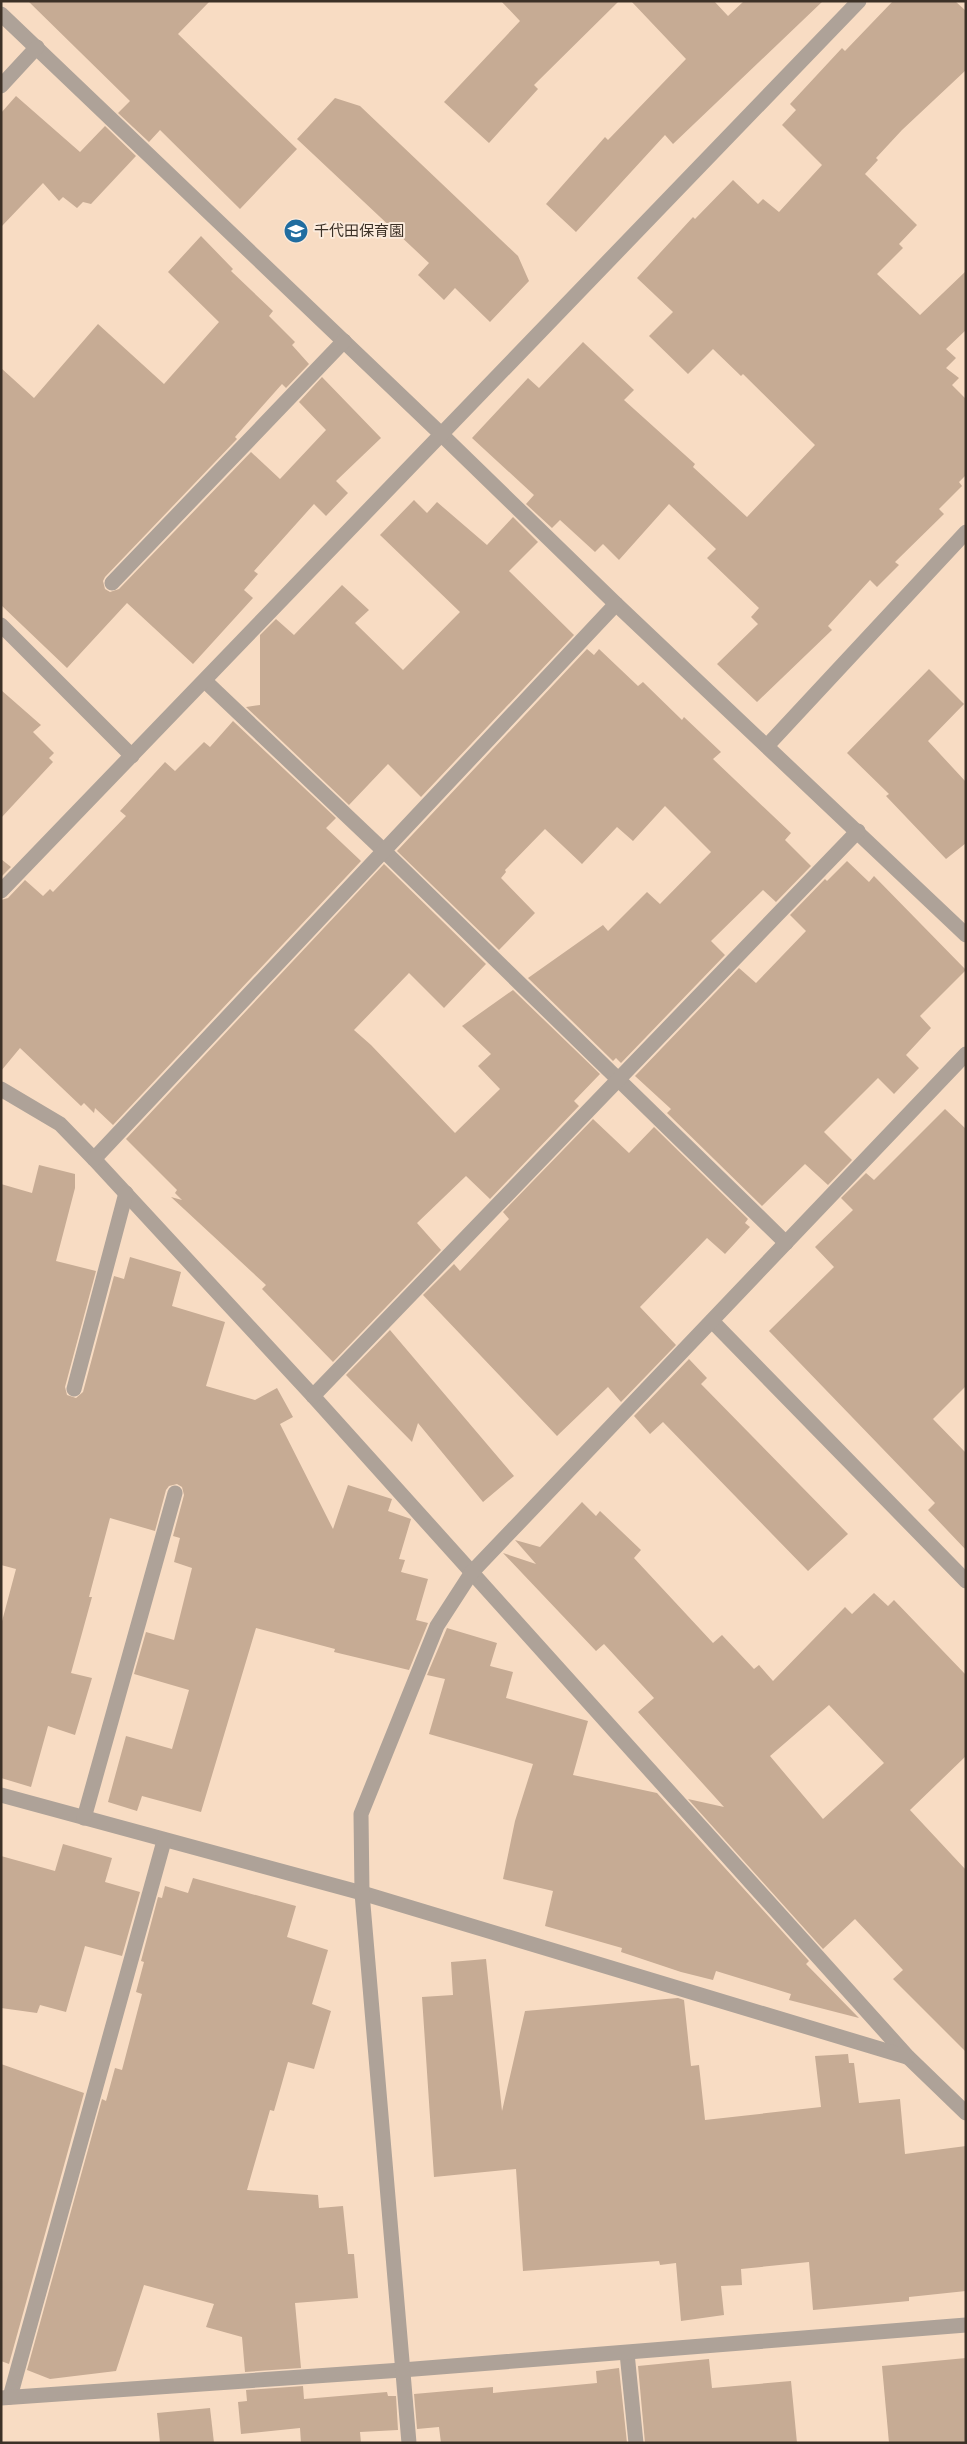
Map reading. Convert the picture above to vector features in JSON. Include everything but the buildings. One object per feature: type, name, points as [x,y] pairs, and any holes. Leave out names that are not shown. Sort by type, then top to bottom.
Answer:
[{"type":"street","points":[[1,891],[859,1]]},
{"type":"street","points":[[1,14],[616,604],[966,935]]},
{"type":"street","points":[[1,86],[37,47]]},
{"type":"street","points":[[112,583],[344,341]]},
{"type":"street","points":[[767,746],[966,532]]},
{"type":"street","points":[[94,1159],[616,604]]},
{"type":"street","points":[[1,625],[132,756]]},
{"type":"street","points":[[205,681],[384,851],[786,1243]]},
{"type":"street","points":[[313,1396],[858,831]]},
{"type":"street","points":[[409,2443],[362,1893],[361,1814],[436,1626],[472,1572],[966,1054]]},
{"type":"street","points":[[1,1089],[60,1124],[94,1159],[313,1396],[908,2057],[966,2113]]},
{"type":"street","points":[[74,1389],[126,1193]]},
{"type":"street","points":[[712,1321],[966,1581]]},
{"type":"street","points":[[84,1818],[175,1493]]},
{"type":"street","points":[[1,1795],[164,1841],[362,1893],[908,2057]]},
{"type":"street","points":[[164,1841],[5,2397],[628,2353],[966,2324]]},
{"type":"street","points":[[628,2353],[636,2443]]},
{"type":"place","name":"千代田保育園","points":[[296,231]]}]
